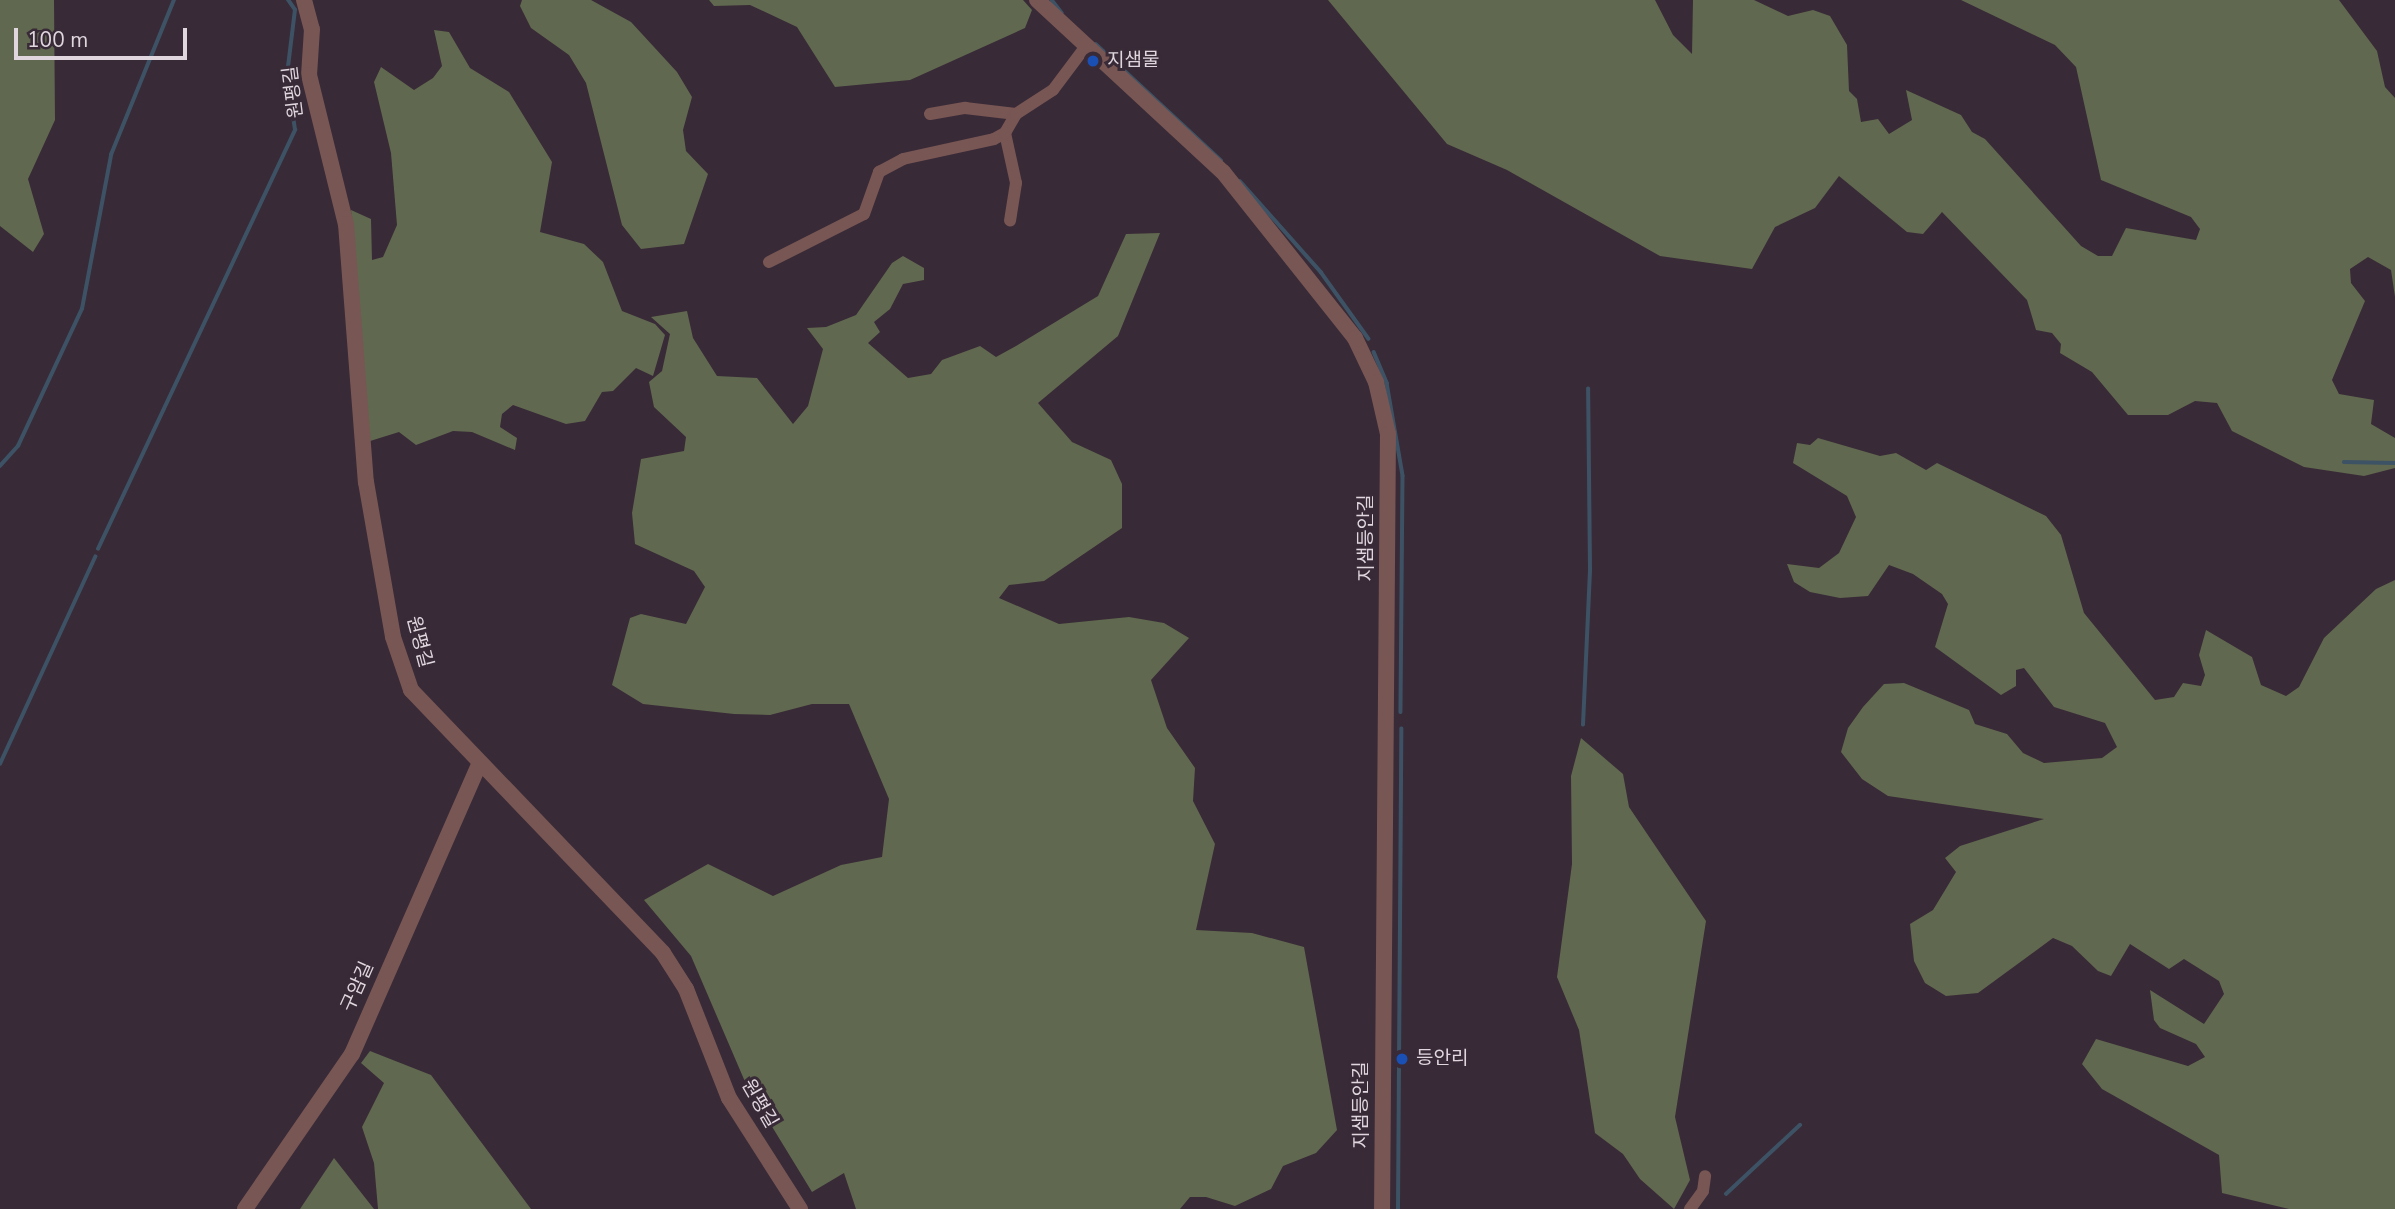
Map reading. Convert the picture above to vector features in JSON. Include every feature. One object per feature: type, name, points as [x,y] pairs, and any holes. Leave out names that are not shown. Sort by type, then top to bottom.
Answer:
[{"type":"street","name":"원평길","points":[[304,0],[312,29],[309,75],[346,224],[366,482],[393,636],[411,690],[663,953],[687,989],[729,1098],[800,1209]]},
{"type":"street","name":"지샘등안길","points":[[1037,0],[1223,172],[1355,338],[1376,382],[1388,434],[1382,1209]]},
{"type":"street","points":[[769,262],[864,214],[879,172],[903,159],[994,139],[1005,133],[1016,114],[1053,90],[1086,46]]},
{"type":"street","points":[[930,114],[965,108],[1016,114]]},
{"type":"street","points":[[1005,133],[1016,183],[1010,221]]},
{"type":"street","name":"구암길","points":[[245,1209],[352,1054],[480,765]]},
{"type":"street","points":[[1690,1209],[1703,1191],[1705,1177]]},
{"type":"green space","points":[[0,0],[54,0],[55,120],[28,179],[44,234],[33,252],[0,226]]},
{"type":"green space","points":[[522,0],[591,0],[631,22],[677,72],[692,97],[683,130],[686,151],[708,174],[684,244],[641,249],[622,225],[586,83],[569,55],[531,28],[520,6]]},
{"type":"green space","points":[[709,0],[1023,0],[1032,10],[1025,28],[910,80],[835,87],[797,27],[750,5],[714,6]]},
{"type":"green space","points":[[1328,0],[1655,0],[1673,35],[1692,54],[1693,0],[1754,0],[1788,16],[1813,10],[1830,16],[1847,45],[1849,91],[1857,99],[1861,122],[1878,119],[1889,134],[1912,120],[1906,90],[1961,115],[1972,132],[1985,139],[2081,246],[2098,256],[2112,256],[2126,228],[2196,240],[2200,229],[2191,217],[2101,180],[2076,67],[2055,45],[1961,0],[2339,0],[2377,51],[2385,87],[2395,98],[2395,297],[2391,270],[2368,257],[2350,269],[2351,283],[2365,301],[2332,380],[2339,394],[2374,400],[2371,424],[2395,438],[2395,468],[2364,476],[2304,467],[2232,431],[2217,403],[2195,401],[2168,415],[2128,415],[2092,372],[2060,353],[2061,344],[2052,333],[2036,330],[2027,300],[1942,212],[1923,234],[1907,232],[1839,176],[1815,208],[1775,227],[1752,269],[1660,256],[1507,170],[1447,144]]},
{"type":"green space","points":[[434,30],[449,32],[470,68],[509,92],[552,162],[540,232],[584,244],[603,262],[622,311],[655,324],[665,335],[653,376],[636,368],[613,391],[602,392],[585,421],[566,424],[513,405],[502,414],[500,427],[517,438],[515,450],[472,432],[453,431],[416,445],[399,432],[367,442],[351,210],[371,219],[372,260],[383,257],[397,225],[391,153],[374,82],[381,67],[414,90],[433,78],[442,66]]},
{"type":"green space","points":[[1160,233],[1118,336],[1038,403],[1072,442],[1111,460],[1122,484],[1122,528],[1044,581],[1009,585],[999,598],[1059,624],[1129,617],[1164,623],[1189,638],[1151,680],[1167,728],[1195,768],[1193,801],[1215,844],[1196,930],[1252,933],[1304,947],[1337,1130],[1316,1153],[1283,1166],[1271,1189],[1235,1206],[1206,1197],[1190,1197],[1180,1209],[856,1209],[844,1173],[812,1192],[746,1084],[691,956],[644,900],[708,864],[773,896],[841,865],[882,857],[889,799],[849,704],[812,704],[770,715],[734,714],[643,704],[612,685],[630,618],[641,614],[686,624],[705,587],[694,571],[635,544],[632,513],[641,459],[684,451],[686,437],[654,407],[649,382],[662,371],[670,334],[651,317],[687,311],[693,338],[717,376],[757,378],[793,424],[808,406],[823,349],[807,328],[826,327],[856,315],[892,263],[903,256],[924,268],[924,280],[903,284],[890,309],[874,322],[880,332],[868,343],[908,378],[931,374],[942,360],[980,346],[996,357],[1016,346],[1098,296],[1126,234]]},
{"type":"green space","points":[[1818,438],[1880,456],[1896,453],[1926,470],[1937,463],[2046,516],[2061,535],[2084,613],[2155,700],[2174,697],[2183,683],[2201,686],[2205,675],[2199,655],[2206,630],[2252,657],[2261,685],[2286,696],[2299,687],[2324,638],[2376,589],[2395,580],[2395,1209],[2289,1209],[2222,1193],[2219,1155],[2102,1089],[2082,1064],[2096,1039],[2188,1066],[2205,1057],[2196,1044],[2160,1028],[2154,1020],[2150,990],[2204,1024],[2224,994],[2219,981],[2184,959],[2169,969],[2130,944],[2111,976],[2098,971],[2072,946],[2053,938],[1978,993],[1946,996],[1925,983],[1914,961],[1910,924],[1933,910],[1956,872],[1945,858],[1960,846],[2044,819],[1888,796],[1862,779],[1841,752],[1848,728],[1863,707],[1884,684],[1904,683],[1969,710],[1975,724],[2007,734],[2023,753],[2044,763],[2102,758],[2117,747],[2105,723],[2054,707],[2024,668],[2016,670],[2016,686],[2001,695],[1935,647],[1948,604],[1942,594],[1913,574],[1889,565],[1868,596],[1840,598],[1810,592],[1794,582],[1787,564],[1819,568],[1839,553],[1856,517],[1847,496],[1793,463],[1797,443],[1810,445]]},
{"type":"green space","points":[[1581,738],[1623,774],[1629,807],[1706,921],[1675,1117],[1690,1180],[1674,1209],[1640,1179],[1623,1154],[1595,1133],[1579,1030],[1557,977],[1572,864],[1571,776]]},
{"type":"green space","points":[[370,1051],[431,1075],[531,1209],[378,1209],[374,1163],[362,1127],[384,1083],[361,1063]]},
{"type":"green space","points":[[334,1158],[374,1209],[300,1209]]},
{"type":"waterway","points":[[0,466],[18,446],[82,309],[111,155],[174,0]]},
{"type":"waterway","points":[[98,549],[295,130],[287,75],[295,10],[288,0]]},
{"type":"waterway","points":[[1052,0],[1062,13]]},
{"type":"waterway","points":[[1096,44],[1221,160]]},
{"type":"waterway","points":[[1240,181],[1321,272],[1369,339]]},
{"type":"waterway","points":[[1374,352],[1387,383],[1403,476],[1401,712]]},
{"type":"waterway","points":[[1583,725],[1590,569],[1588,389]]},
{"type":"waterway","points":[[2344,462],[2395,463]]},
{"type":"waterway","points":[[0,764],[95,557]]},
{"type":"waterway","points":[[1398,1209],[1401,729]]},
{"type":"waterway","points":[[1726,1194],[1800,1125]]},
{"type":"place","name":"지샘물","points":[[1093,61]]},
{"type":"place","name":"등안리","points":[[1402,1059]]}]
